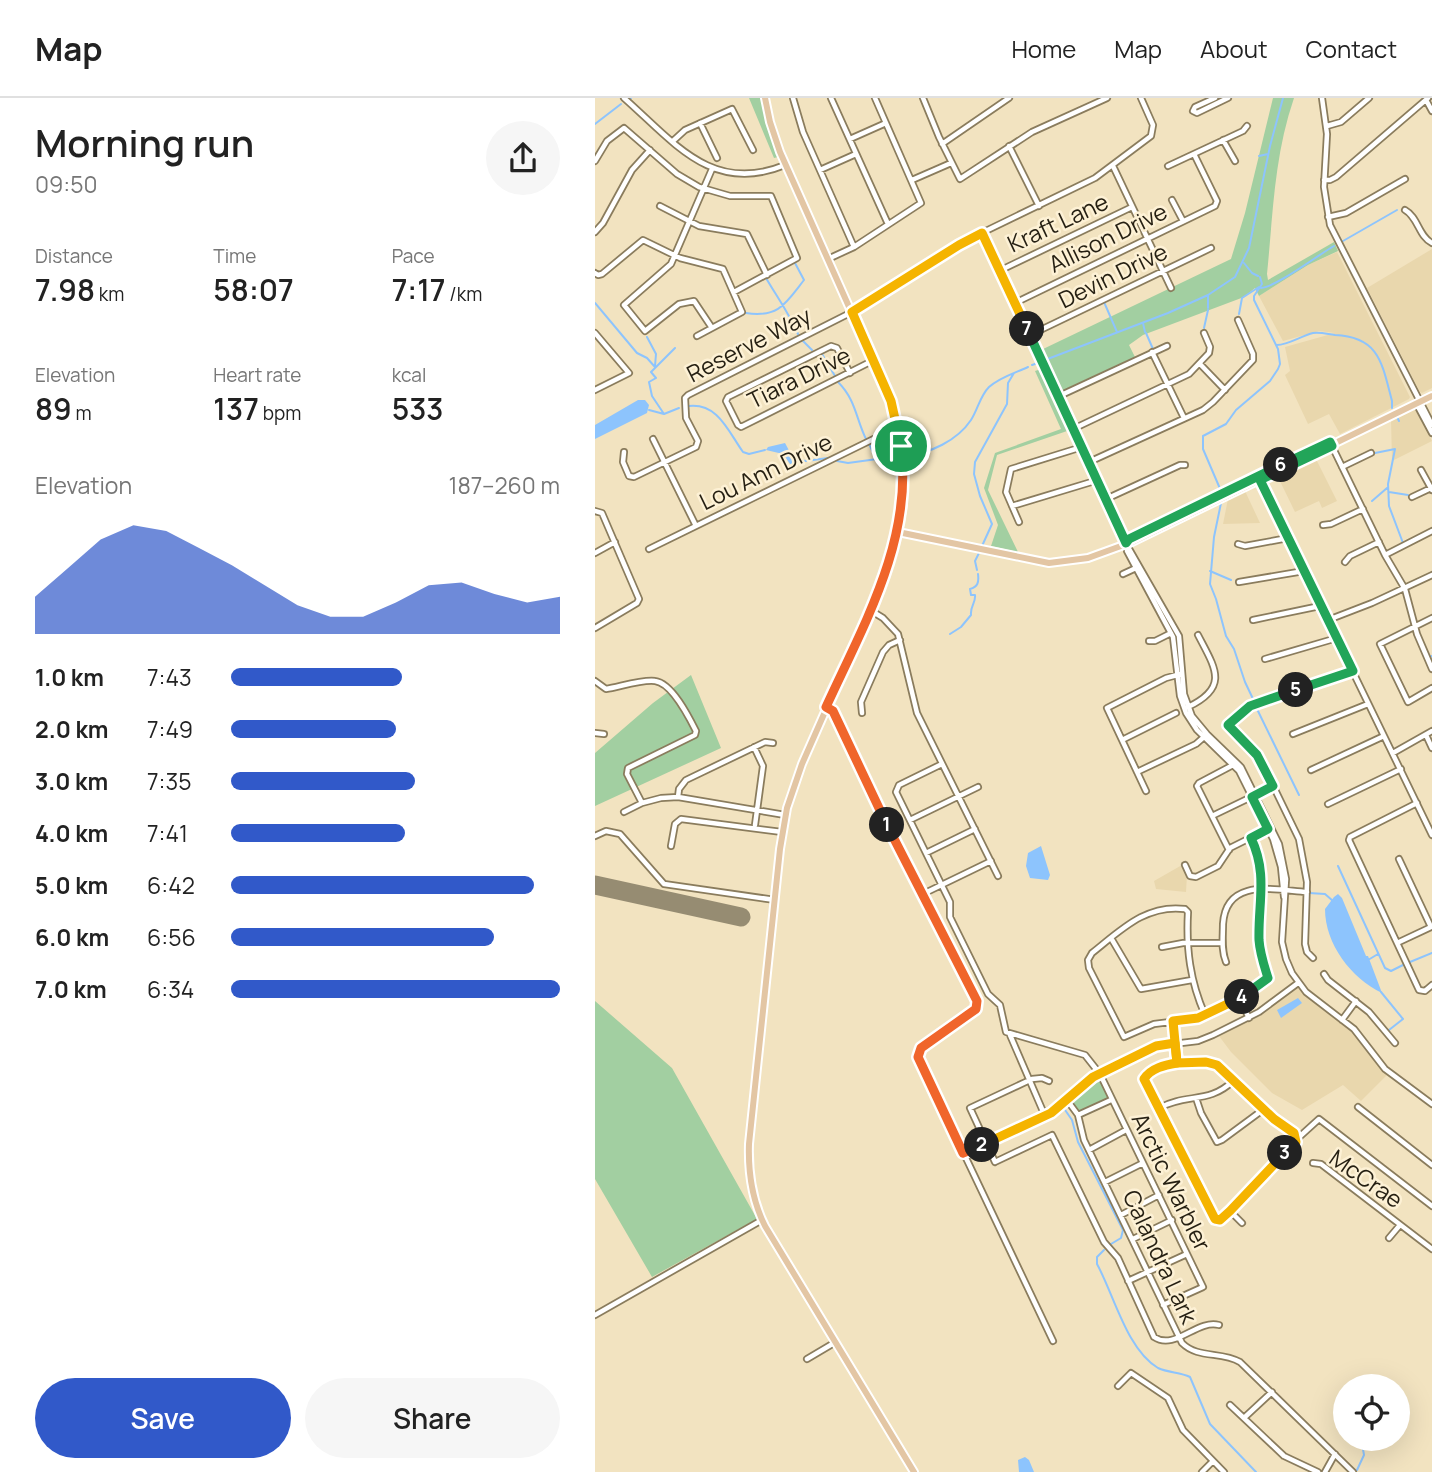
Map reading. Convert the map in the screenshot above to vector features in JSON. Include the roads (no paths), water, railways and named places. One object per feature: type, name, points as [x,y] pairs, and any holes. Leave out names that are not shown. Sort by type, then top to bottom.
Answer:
[{"type":"main road","points":[[765,98],[769,122],[785,165],[891,401],[898,427],[904,480],[898,532],[887,571],[826,707],[797,777],[785,815],[749,1156],[753,1193],[762,1220],[914,1472]]},
{"type":"main road","points":[[898,532],[1033,561],[1063,563],[1099,555],[1127,545],[1432,394]]},
{"type":"street","points":[[624,98],[694,159],[712,169],[727,174],[752,175],[785,165]]},
{"type":"street","points":[[793,98],[803,132],[854,247]]},
{"type":"street","points":[[831,98],[888,224]]},
{"type":"street","points":[[827,259],[854,247],[921,203],[875,98]]},
{"type":"street","points":[[923,98],[960,179],[1051,122],[1095,100],[1107,98]]},
{"type":"street","points":[[942,144],[1008,98]]},
{"type":"street","points":[[852,312],[959,245],[1095,178],[1113,166],[1150,138],[1153,128],[1141,98]]},
{"type":"street","points":[[1215,98],[1195,107],[1193,111],[1197,113],[1228,98]]},
{"type":"street","points":[[1322,98],[1327,126],[1324,180],[1328,217],[1333,233],[1432,433]]},
{"type":"street","points":[[1327,126],[1341,122],[1369,98]]},
{"type":"street","points":[[1324,180],[1336,177],[1427,99],[1432,111]]},
{"type":"street","points":[[673,141],[682,131],[733,109],[753,150]]},
{"type":"street","points":[[850,139],[886,122]]},
{"type":"street","points":[[701,123],[717,158]]},
{"type":"street","points":[[1168,166],[1243,131],[1247,126]]},
{"type":"street","points":[[595,161],[607,141],[623,128],[684,179],[704,189],[736,197],[771,196],[797,258],[734,292]]},
{"type":"street","points":[[1223,140],[1235,161]]},
{"type":"street","points":[[1009,146],[1039,206]]},
{"type":"street","points":[[595,232],[605,220],[632,170],[650,150]]},
{"type":"street","points":[[820,170],[856,154]]},
{"type":"street","name":"Allison Drive","points":[[1014,303],[1217,204],[1194,154]]},
{"type":"street","points":[[912,180],[951,163]]},
{"type":"street","points":[[1113,166],[1171,288]]},
{"type":"street","points":[[712,169],[669,267],[649,281],[624,305],[645,331],[679,304],[697,302],[712,328]]},
{"type":"street","points":[[1328,217],[1345,214],[1405,179]]},
{"type":"street","points":[[1172,200],[1183,222]]},
{"type":"street","points":[[660,206],[690,223],[712,230],[747,234],[767,275]]},
{"type":"street","name":"Kraft Lane","points":[[999,271],[1132,207]]},
{"type":"street","points":[[1405,210],[1413,216],[1431,243]]},
{"type":"street","points":[[982,233],[1098,480],[1136,568],[1181,646],[1180,674],[1186,708],[1193,725],[1235,763],[1284,858],[1283,947],[1286,960],[1306,992],[1364,1041],[1385,1069],[1432,1104]]},
{"type":"street","points":[[597,274],[643,240],[676,256],[723,269],[742,312],[697,336]]},
{"type":"street","name":"Devin Drive","points":[[1030,335],[1212,248]]},
{"type":"street","name":"Reserve Way","points":[[624,453],[623,462],[631,477],[698,444],[685,414],[685,398],[688,395],[852,312]]},
{"type":"street","points":[[1089,462],[1210,405],[1253,360],[1253,354],[1238,320]]},
{"type":"street","points":[[595,333],[629,373],[595,390]]},
{"type":"street","points":[[1073,429],[1184,378],[1210,351],[1204,333]]},
{"type":"street","name":"Tiara Drive","points":[[850,373],[837,348],[831,346],[727,398],[726,402],[740,426],[850,373],[874,360]]},
{"type":"street","points":[[1057,397],[1167,346]]},
{"type":"street","points":[[1152,352],[1184,418]]},
{"type":"street","points":[[1200,364],[1225,390]]},
{"type":"street","points":[[1418,401],[1432,425]]},
{"type":"street","name":"Lou Ann Drive","points":[[649,549],[898,427]]},
{"type":"street","points":[[653,439],[696,526]]},
{"type":"street","points":[[1331,444],[1385,555],[1405,588],[1415,627],[1432,669]]},
{"type":"street","points":[[1019,522],[1006,489],[1011,469],[1082,447]]},
{"type":"street","points":[[1342,467],[1371,453]]},
{"type":"street","points":[[1106,499],[1185,465]]},
{"type":"street","points":[[1412,497],[1431,489],[1421,470]]},
{"type":"street","points":[[1259,478],[1432,835]]},
{"type":"street","points":[[1012,506],[1098,480]]},
{"type":"street","points":[[1323,525],[1331,524],[1368,504]]},
{"type":"street","points":[[595,628],[639,601],[602,513],[597,511]]},
{"type":"street","points":[[1385,555],[1432,531]]},
{"type":"street","points":[[1238,544],[1245,546],[1288,538]]},
{"type":"street","points":[[595,553],[615,542]]},
{"type":"street","points":[[1345,562],[1350,556],[1379,542]]},
{"type":"street","points":[[1127,545],[1173,632]]},
{"type":"street","points":[[1123,574],[1136,568]]},
{"type":"street","points":[[1239,582],[1304,571]]},
{"type":"street","points":[[1328,620],[1432,575]]},
{"type":"street","points":[[1253,620],[1321,606]]},
{"type":"street","points":[[869,610],[891,626],[900,640],[917,713],[998,876]]},
{"type":"street","points":[[1432,618],[1380,644],[1408,702],[1432,688]]},
{"type":"street","points":[[1149,641],[1155,641],[1173,632]]},
{"type":"street","points":[[1186,708],[1208,696],[1218,686],[1215,669],[1198,635]]},
{"type":"street","points":[[1265,659],[1337,638]]},
{"type":"street","points":[[862,713],[861,702],[884,652],[889,645],[900,640]]},
{"type":"street","points":[[1313,958],[1307,952],[1305,944],[1307,874],[1302,848],[1257,755],[1228,726],[1230,721],[1258,703],[1353,671]]},
{"type":"street","points":[[1146,791],[1107,708],[1165,678],[1180,674]]},
{"type":"street","points":[[595,681],[606,689],[653,681],[662,684],[683,707],[696,734],[628,768],[627,774],[642,803]]},
{"type":"street","points":[[1293,734],[1368,704]]},
{"type":"street","points":[[826,707],[833,711],[977,1001],[973,1012],[921,1048],[918,1060],[1053,1341]]},
{"type":"street","points":[[1122,740],[1176,713]]},
{"type":"street","points":[[1393,753],[1432,731]]},
{"type":"street","points":[[595,733],[604,734]]},
{"type":"street","points":[[1426,735],[1432,748]]},
{"type":"street","points":[[1137,772],[1196,744],[1205,736]]},
{"type":"street","points":[[1311,770],[1384,736]]},
{"type":"street","points":[[678,797],[679,789],[686,780],[765,742],[773,743]]},
{"type":"street","points":[[754,747],[763,766],[755,825]]},
{"type":"street","points":[[1229,850],[1197,785],[1235,763]]},
{"type":"street","points":[[942,764],[895,788],[950,902],[950,917],[988,994],[1000,1005],[1008,1034],[1045,1116]]},
{"type":"street","points":[[1328,804],[1401,769]]},
{"type":"street","points":[[1212,816],[1273,786]]},
{"type":"street","points":[[910,820],[978,787]]},
{"type":"street","points":[[624,812],[661,797],[678,797],[785,815]]},
{"type":"street","points":[[1417,803],[1349,839],[1419,990],[1423,992],[1432,985]]},
{"type":"street","points":[[671,846],[674,824],[679,819],[782,832]]},
{"type":"street","points":[[1185,865],[1192,877],[1218,866],[1229,850],[1270,828]]},
{"type":"street","points":[[926,853],[975,829]]},
{"type":"street","points":[[595,836],[606,831],[619,834],[664,884],[775,900]]},
{"type":"street","points":[[1205,1015],[1192,980],[1187,942],[1187,909],[1150,911],[1090,955],[1088,966],[1124,1037],[1154,1024],[1205,1015],[1239,998],[1268,978],[1259,940],[1261,865],[1251,838]]},
{"type":"street","points":[[1397,943],[1432,927],[1399,859]]},
{"type":"street","points":[[927,892],[991,861]]},
{"type":"street","points":[[1226,962],[1222,943],[1227,906],[1246,890],[1307,892]]},
{"type":"street","points":[[1111,938],[1141,989],[1192,980]]},
{"type":"street","points":[[1162,947],[1187,942],[1222,943]]},
{"type":"street","points":[[1324,974],[1375,1018],[1395,1043]]},
{"type":"street","points":[[963,1153],[1045,1116],[1067,1100],[1087,1080],[1156,1046],[1203,1040],[1249,1018],[1298,983]]},
{"type":"street","points":[[1239,998],[1249,1018]]},
{"type":"street","points":[[1342,1020],[1356,1001]]},
{"type":"street","points":[[1173,1021],[1177,1063]]},
{"type":"street","name":"Arctic Warbler","points":[[1008,1034],[1085,1055],[1100,1074],[1203,1287],[1163,1305]]},
{"type":"street","points":[[1297,1139],[1294,1133],[1211,1062],[1163,1066],[1145,1077],[1214,1217],[1220,1220],[1317,1119],[1432,1206]]},
{"type":"street","points":[[1049,1081],[1037,1078],[970,1108],[995,1162],[1052,1136],[1104,1242],[1115,1254],[1154,1337],[1164,1342],[1211,1324],[1219,1325]]},
{"type":"street","points":[[1159,1108],[1175,1099],[1218,1093],[1233,1081]]},
{"type":"street","points":[[1196,1098],[1217,1142],[1254,1119],[1264,1109]]},
{"type":"street","name":"Calandra Lark","points":[[1067,1100],[1078,1115],[1082,1136],[1178,1337],[1195,1353],[1231,1358],[1240,1362],[1353,1472]]},
{"type":"street","points":[[1078,1115],[1111,1100]]},
{"type":"street","points":[[1357,1107],[1432,1165]]},
{"type":"street","points":[[1089,1150],[1126,1130]]},
{"type":"street","points":[[1105,1182],[1143,1163]]},
{"type":"street","name":"McCrae","points":[[1313,1163],[1321,1164],[1432,1250]]},
{"type":"street","points":[[1121,1214],[1159,1195]]},
{"type":"street","points":[[1230,1211],[1242,1223]]},
{"type":"street","points":[[595,1315],[762,1220]]},
{"type":"street","points":[[1133,1239],[1172,1220]]},
{"type":"street","points":[[1389,1238],[1400,1225]]},
{"type":"street","points":[[1128,1281],[1187,1254]]},
{"type":"street","points":[[807,1359],[834,1343]]},
{"type":"street","points":[[1118,1386],[1132,1373],[1168,1398],[1183,1430],[1224,1472]]},
{"type":"street","points":[[1245,1417],[1272,1392]]},
{"type":"street","points":[[1230,1405],[1284,1456],[1318,1472]]},
{"type":"street","points":[[1325,1472],[1335,1454]]},
{"type":"street","points":[[1202,1472],[1213,1461]]},
{"type":"water","points":[[638,400],[645,400],[649,405],[647,413],[595,439],[595,425]]},
{"type":"water","points":[[785,443],[793,458],[793,464],[790,464],[783,454],[766,450],[768,447]]},
{"type":"water","points":[[1041,846],[1050,875],[1048,880],[1030,878],[1026,866],[1028,853]]},
{"type":"water","points":[[1338,894],[1368,956],[1382,993],[1350,969],[1335,947],[1326,922],[1325,909]]},
{"type":"water","points":[[1298,998],[1302,1003],[1281,1018],[1277,1010]]},
{"type":"water","points":[[1025,1457],[1034,1472],[1019,1472],[1018,1460]]},
{"type":"waterway","points":[[1045,360],[1168,313],[1208,295],[1235,277],[1249,248],[1283,98]]},
{"type":"waterway","points":[[595,124],[621,104]]},
{"type":"waterway","points":[[1259,156],[1268,154]]},
{"type":"waterway","points":[[1343,241],[1397,210]]},
{"type":"waterway","points":[[1261,288],[1286,277],[1334,246]]},
{"type":"waterway","points":[[746,313],[774,311],[786,302],[804,280],[795,263]]},
{"type":"waterway","points":[[1244,263],[1258,276]]},
{"type":"waterway","points":[[1221,491],[1203,449],[1203,436],[1226,424],[1236,410],[1270,381],[1280,364],[1278,349],[1254,300],[1262,284],[1260,277]]},
{"type":"waterway","points":[[766,278],[798,334]]},
{"type":"waterway","points":[[1239,314],[1242,298],[1259,287]]},
{"type":"waterway","points":[[1208,295],[1208,308]]},
{"type":"waterway","points":[[1104,302],[1117,332]]},
{"type":"waterway","points":[[595,303],[637,353],[647,358],[655,367]]},
{"type":"waterway","points":[[1204,328],[1208,310]]},
{"type":"waterway","points":[[1143,323],[1145,332]]},
{"type":"waterway","points":[[1146,333],[1153,349]]},
{"type":"waterway","points":[[1277,345],[1316,333],[1361,341],[1377,355],[1385,375],[1392,408]]},
{"type":"waterway","points":[[647,337],[656,354],[655,366]]},
{"type":"waterway","points":[[803,341],[812,350]]},
{"type":"waterway","points":[[675,348],[651,372],[656,378],[649,382],[652,396],[664,414],[679,408]]},
{"type":"waterway","points":[[822,354],[835,376]]},
{"type":"waterway","points":[[1032,365],[1038,363]]},
{"type":"waterway","points":[[906,456],[933,449],[951,440],[971,420],[989,387],[1028,367]]},
{"type":"waterway","points":[[982,546],[992,524],[980,496],[974,474],[975,462],[1007,404],[1008,383],[1014,373]]},
{"type":"waterway","points":[[838,382],[852,403],[866,439]]},
{"type":"waterway","points":[[689,406],[699,406],[715,414],[743,452],[749,454],[765,450]]},
{"type":"waterway","points":[[649,410],[664,414]]},
{"type":"waterway","points":[[1397,417],[1399,421]]},
{"type":"waterway","points":[[869,444],[876,458]]},
{"type":"waterway","points":[[1375,453],[1395,449],[1388,484],[1389,506],[1403,543]]},
{"type":"waterway","points":[[837,461],[848,463],[899,456]]},
{"type":"waterway","points":[[792,459],[806,461],[828,458]]},
{"type":"waterway","points":[[1372,501],[1387,488]]},
{"type":"waterway","points":[[1389,492],[1408,495]]},
{"type":"waterway","points":[[1221,503],[1214,537],[1210,584],[1226,636],[1234,649],[1254,701]]},
{"type":"waterway","points":[[977,570],[975,561],[980,551]]},
{"type":"waterway","points":[[1210,571],[1231,580]]},
{"type":"waterway","points":[[950,634],[961,627],[971,615],[975,595],[971,595],[970,589],[977,584],[978,574]]},
{"type":"waterway","points":[[1256,707],[1299,795]]},
{"type":"waterway","points":[[1338,866],[1385,968],[1391,971],[1403,965]]},
{"type":"waterway","points":[[1309,893],[1325,894],[1333,901]]},
{"type":"waterway","points":[[1410,962],[1432,953]]},
{"type":"waterway","points":[[1368,960],[1378,954]]},
{"type":"waterway","points":[[1381,992],[1403,1019],[1389,1030]]},
{"type":"waterway","points":[[1063,1107],[1072,1120],[1078,1142],[1123,1230],[1121,1238],[1111,1244]]},
{"type":"waterway","points":[[1104,1250],[1097,1257],[1097,1264],[1122,1321],[1138,1349],[1158,1368],[1190,1377],[1210,1424],[1256,1472]]},
{"type":"waterway","points":[[1357,1470],[1363,1451]]}]
